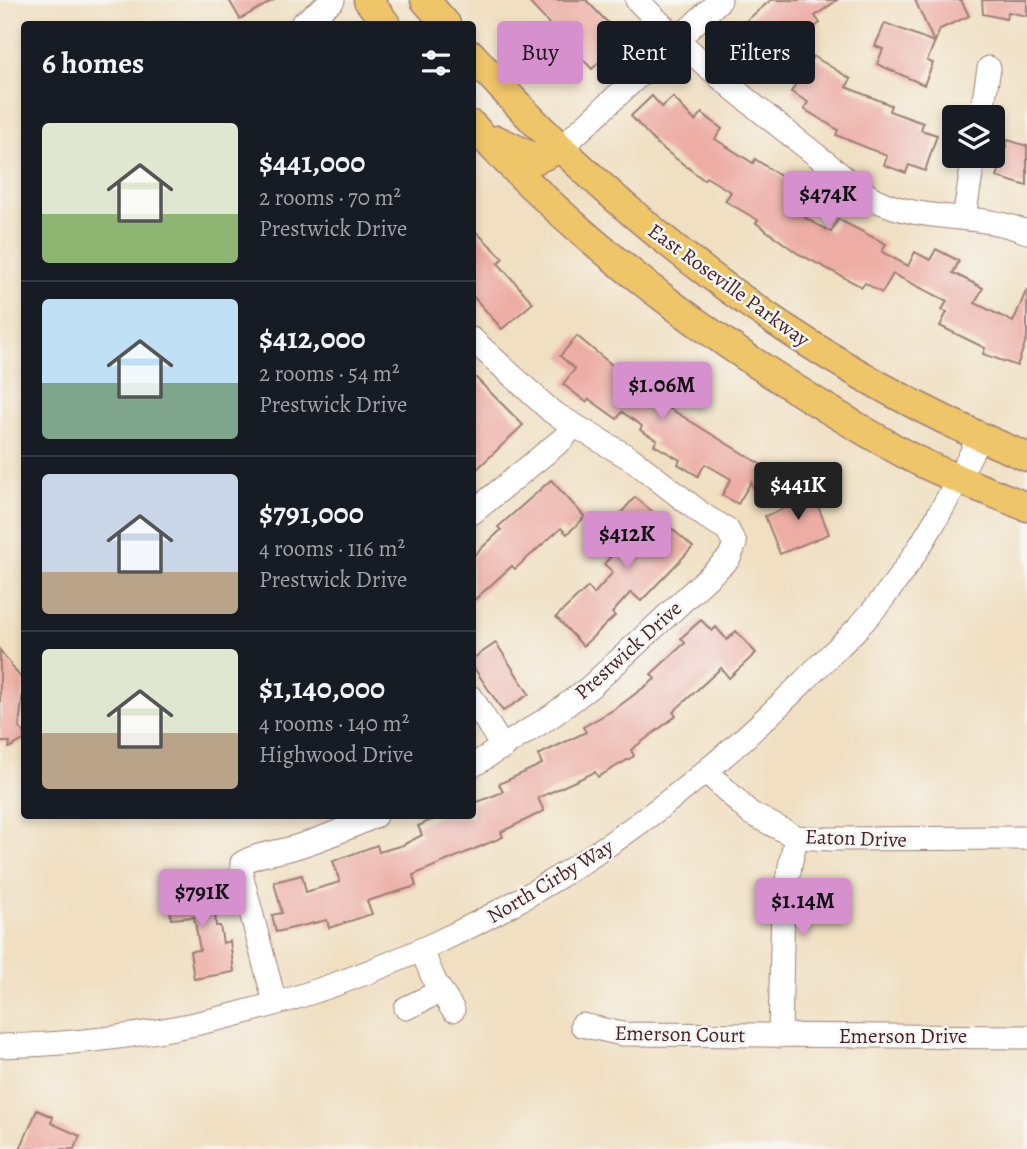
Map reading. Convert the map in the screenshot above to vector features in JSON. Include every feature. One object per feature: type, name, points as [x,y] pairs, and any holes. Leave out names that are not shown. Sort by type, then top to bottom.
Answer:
[{"type":"main road","points":[[368,0],[384,21]]},
{"type":"main road","points":[[425,0],[443,21]]},
{"type":"main road","name":"East Roseville Parkway","points":[[476,59],[561,148],[633,214],[744,300],[855,372],[1027,457]]},
{"type":"main road","points":[[476,128],[537,159],[561,148]]},
{"type":"main road","points":[[476,128],[563,215],[674,307],[794,389],[902,453],[1027,507]]},
{"type":"street","points":[[306,21],[332,0]]},
{"type":"street","points":[[637,0],[659,21]]},
{"type":"street","points":[[691,25],[720,0]]},
{"type":"street","points":[[691,51],[770,120],[875,200],[919,215],[964,218],[1012,226],[1027,232]]},
{"type":"street","points":[[983,105],[989,68]]},
{"type":"street","points":[[561,148],[628,84]]},
{"type":"street","points":[[964,218],[972,168]]},
{"type":"street","name":"Prestwick Drive","points":[[476,343],[537,400],[648,471],[706,517],[727,529],[735,544],[729,558],[626,656],[553,715],[476,764]]},
{"type":"street","points":[[476,510],[564,438],[573,425]]},
{"type":"street","name":"North Cirby Way","points":[[0,1046],[133,1033],[275,1003],[422,951],[479,924],[585,863],[660,811],[707,772],[858,628],[906,568],[959,478],[980,436]]},
{"type":"street","points":[[476,704],[503,748]]},
{"type":"street","name":"Eaton Drive","points":[[707,772],[750,813],[796,836],[843,839],[1027,838]]},
{"type":"street","points":[[275,1003],[242,878],[242,863],[256,855],[284,851],[368,819]]},
{"type":"street","points":[[779,1035],[783,900],[796,836]]},
{"type":"street","points":[[406,1008],[447,1001],[422,951]]},
{"type":"street","name":"Emerson Court","points":[[582,1025],[622,1034],[779,1035]]},
{"type":"street","name":"Emerson Drive","points":[[779,1035],[1027,1037]]},
{"type":"building","points":[[229,0],[274,0],[240,19]]},
{"type":"building","points":[[527,0],[586,0],[606,21],[597,21],[597,64],[592,69],[583,59],[583,21],[546,21]]},
{"type":"building","points":[[771,0],[837,0],[815,16],[820,23],[815,27],[815,21],[746,21]]},
{"type":"building","points":[[915,0],[961,0],[969,16],[940,29],[927,61],[933,63],[924,85],[877,64],[883,49],[875,46],[885,23],[934,42]]},
{"type":"building","points":[[982,0],[1027,0],[1027,16],[1008,12],[1006,19],[983,14]]},
{"type":"building","points":[[815,57],[851,79],[846,87],[891,105],[889,111],[923,123],[921,130],[937,135],[925,171],[909,165],[906,173],[884,165],[887,156],[836,135],[838,130],[804,109],[808,102],[791,92],[796,84],[815,84]]},
{"type":"building","points":[[652,96],[662,107],[673,97],[695,121],[702,113],[722,129],[715,139],[753,163],[755,159],[804,192],[795,205],[808,214],[805,218],[831,232],[838,219],[886,244],[882,252],[908,266],[915,252],[930,260],[936,249],[959,261],[953,273],[983,288],[975,303],[1013,322],[1027,289],[1027,338],[1017,366],[983,354],[985,348],[940,326],[947,312],[942,310],[947,301],[893,274],[882,293],[865,283],[862,287],[797,253],[756,223],[758,220],[725,201],[731,192],[706,177],[704,180],[657,144],[631,116]]},
{"type":"building","points":[[1008,140],[1027,146],[1027,186],[997,177],[1000,168],[1005,168]]},
{"type":"building","points":[[476,232],[503,258],[498,263],[533,303],[502,329],[476,300]]},
{"type":"building","points":[[577,336],[618,370],[620,368],[654,392],[651,397],[778,475],[760,504],[751,482],[738,504],[722,495],[731,479],[705,464],[698,476],[678,464],[680,460],[654,445],[657,440],[640,430],[642,426],[622,412],[617,419],[589,399],[586,402],[563,384],[575,369],[560,356]]},
{"type":"building","points":[[476,378],[523,425],[476,470]]},
{"type":"building","points":[[551,480],[585,517],[567,534],[561,528],[515,569],[512,566],[476,598],[476,553],[501,530],[498,527]]},
{"type":"building","points":[[810,486],[829,534],[780,554],[765,516],[796,504],[792,493]]},
{"type":"building","points":[[635,497],[693,547],[641,601],[631,592],[612,613],[615,616],[583,646],[556,617],[588,587],[594,594],[613,572],[604,564],[629,536],[613,522]]},
{"type":"building","points":[[701,620],[712,631],[716,627],[727,640],[736,631],[756,653],[729,678],[721,668],[673,712],[676,716],[631,750],[634,756],[598,777],[595,772],[538,798],[544,811],[501,832],[503,837],[413,875],[416,886],[367,901],[372,914],[329,928],[327,920],[276,932],[272,915],[282,913],[274,882],[302,875],[306,892],[340,882],[333,861],[377,845],[379,852],[403,845],[422,835],[418,826],[433,819],[476,819],[476,802],[503,792],[499,784],[542,764],[538,755],[586,732],[583,727],[615,709],[655,679],[651,674],[685,643],[681,638]]},
{"type":"building","points":[[496,643],[529,694],[503,711],[476,671],[476,656]]},
{"type":"building","points":[[0,650],[21,678],[21,742],[9,748],[10,742],[0,742]]},
{"type":"building","points":[[195,878],[196,894],[214,893],[216,926],[220,926],[223,943],[230,941],[234,972],[194,979],[190,951],[200,950],[194,917],[171,919],[169,890],[175,889],[174,879]]},
{"type":"building","points":[[37,1110],[53,1117],[51,1123],[80,1136],[74,1149],[20,1149]]}]
